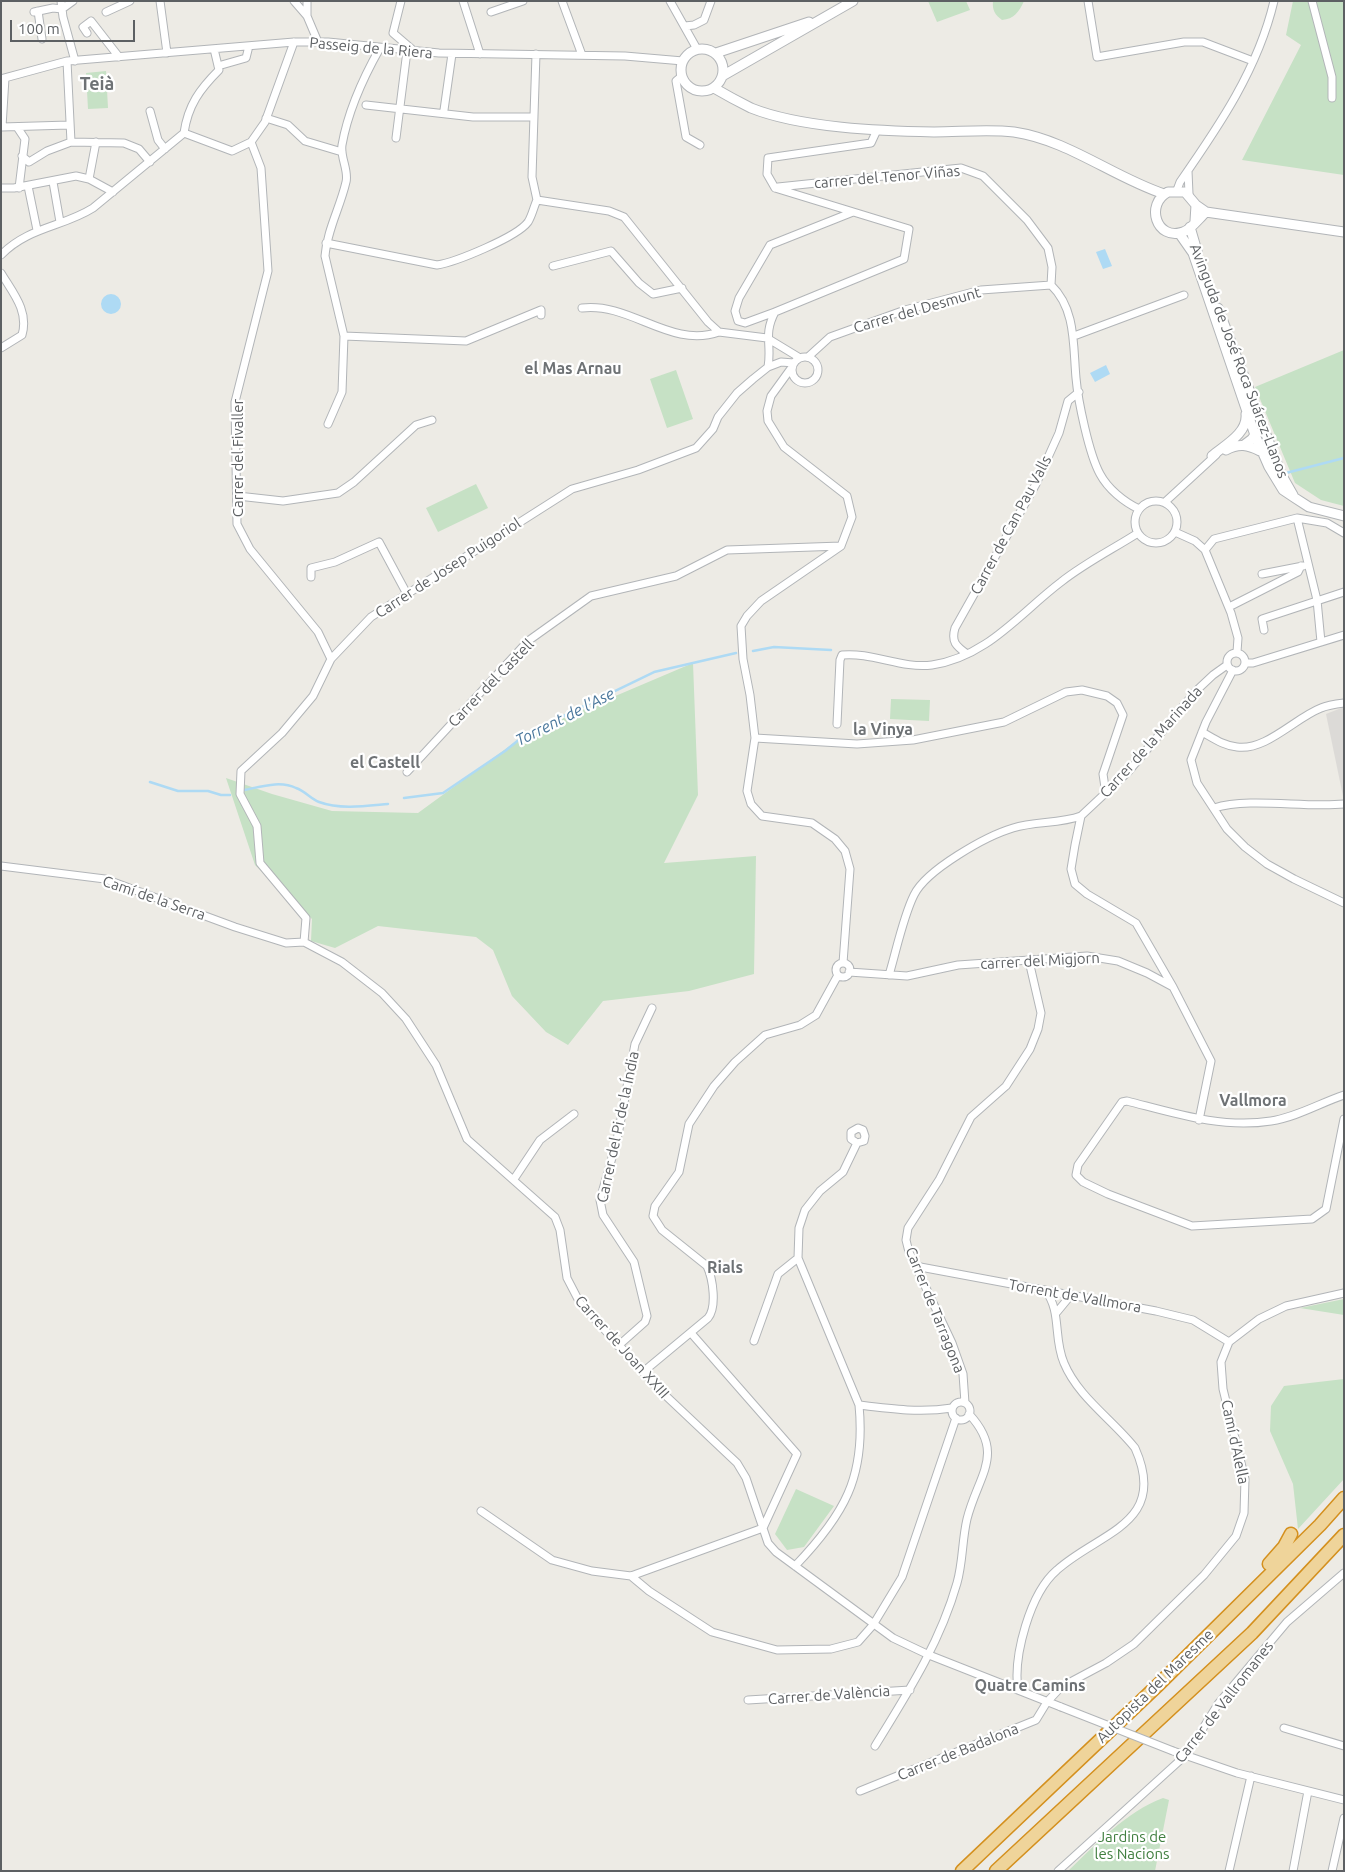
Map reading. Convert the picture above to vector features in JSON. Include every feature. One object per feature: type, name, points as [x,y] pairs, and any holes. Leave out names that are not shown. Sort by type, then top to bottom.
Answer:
[{"type":"highway","name":"Autopista del Maresme","points":[[962,1871],[1158,1685],[1320,1525],[1344,1498]]},
{"type":"highway","points":[[1158,1685],[1255,1581],[1284,1547],[1291,1534]]},
{"type":"highway","name":"Autopista del Maresme","points":[[996,1871],[1252,1633],[1344,1535]]},
{"type":"street","points":[[61,1],[75,61]]},
{"type":"street","points":[[42,40],[36,11],[53,8],[62,9],[74,1]]},
{"type":"street","points":[[106,12],[130,1]]},
{"type":"street","points":[[160,1],[167,53]]},
{"type":"street","points":[[294,1],[306,16],[318,42]]},
{"type":"street","points":[[306,16],[307,1]]},
{"type":"street","points":[[396,138],[411,51],[393,32],[401,1]]},
{"type":"street","points":[[463,1],[480,54]]},
{"type":"street","points":[[490,12],[523,1]]},
{"type":"street","points":[[562,1],[582,55]]},
{"type":"street","points":[[670,1],[697,49]]},
{"type":"street","points":[[685,26],[694,25],[704,20],[712,1]]},
{"type":"street","points":[[724,75],[724,64],[716,53],[707,49],[697,49],[683,61],[682,76],[690,87],[698,91],[706,91],[714,88],[724,75],[853,1]]},
{"type":"street","points":[[1088,1],[1097,56],[1184,42],[1203,42],[1253,61]]},
{"type":"street","points":[[1177,190],[1223,119],[1253,61],[1270,19],[1274,1]]},
{"type":"street","points":[[1312,1],[1332,77],[1332,98]]},
{"type":"street","points":[[716,53],[830,15]]},
{"type":"street","points":[[87,32],[83,27],[91,20],[119,57]]},
{"type":"street","points":[[184,133],[232,151],[251,142],[266,118],[294,42]]},
{"type":"street","name":"Passeig de la Riera","points":[[3,78],[67,61],[294,42],[318,42],[452,54],[625,56],[683,61]]},
{"type":"street","points":[[218,66],[246,58],[249,46]]},
{"type":"street","points":[[328,424],[342,392],[344,336],[325,256],[326,243],[347,180],[342,146],[354,104],[366,72],[380,48]]},
{"type":"street","points":[[1,255],[12,244],[37,230],[84,214],[114,192],[184,133],[198,92],[219,70],[214,49]]},
{"type":"street","points":[[444,110],[452,54]]},
{"type":"street","points":[[326,243],[437,265],[454,262],[506,236],[528,222],[537,200],[532,177],[536,54]]},
{"type":"street","points":[[67,61],[71,142]]},
{"type":"street","points":[[682,76],[676,81],[686,137],[700,145]]},
{"type":"street","points":[[3,78],[2,128],[69,125]]},
{"type":"street","points":[[714,88],[751,107],[774,115],[877,130],[1014,132],[1059,145],[1142,186],[1164,194]]},
{"type":"street","points":[[366,105],[473,117],[534,117]]},
{"type":"street","points":[[150,111],[158,140],[165,149]]},
{"type":"street","points":[[266,118],[288,125],[305,141],[342,152]]},
{"type":"street","points":[[17,127],[25,139],[19,188]]},
{"type":"street","points":[[853,212],[770,245],[738,298],[735,311],[738,321],[745,323],[904,259],[909,228],[775,188],[767,174],[768,158],[871,143],[877,130]]},
{"type":"street","points":[[22,156],[29,162],[47,151],[71,142],[124,143],[139,150],[150,162]]},
{"type":"street","points":[[89,179],[96,142]]},
{"type":"street","name":"Carrer del Fivaller","points":[[251,142],[261,168],[268,271],[235,402],[237,524],[250,548],[318,632],[331,659]]},
{"type":"street","name":"carrer del Tenor Viñas","points":[[775,188],[961,168],[982,176],[1048,248],[1052,267],[1051,285]]},
{"type":"street","points":[[1188,171],[1188,194]]},
{"type":"street","points":[[1,188],[19,188],[76,176],[89,179],[114,192]]},
{"type":"street","points":[[53,182],[60,222]]},
{"type":"street","points":[[28,186],[37,230]]},
{"type":"street","points":[[1142,186],[1156,203]]},
{"type":"street","points":[[1206,212],[1179,233],[1166,231],[1159,225],[1154,212],[1156,203],[1164,194],[1177,190],[1188,194],[1196,205],[1206,212],[1344,232]]},
{"type":"street","points":[[537,200],[608,211],[624,217],[708,322],[719,332]]},
{"type":"street","points":[[1193,224],[1196,205]]},
{"type":"street","name":"Avinguda de José Roca Suárez-Llanos","points":[[1193,224],[1194,243],[1281,474],[1295,498]]},
{"type":"street","name":"Avinguda de José Roca Suárez-Llanos","points":[[1179,233],[1193,253],[1244,399],[1260,451],[1283,490],[1295,498]]},
{"type":"street","points":[[553,266],[612,251],[639,283],[653,294],[682,288]]},
{"type":"street","points":[[1,273],[21,307],[26,323],[22,335],[1,348]]},
{"type":"street","points":[[1051,285],[1061,294],[1069,315],[1074,336],[1078,392],[1084,424],[1100,474],[1122,500],[1139,509]]},
{"type":"street","name":"Carrer del Desmunt","points":[[819,347],[830,338],[905,310],[981,290],[1051,285]]},
{"type":"street","points":[[1074,336],[1184,295]]},
{"type":"street","points":[[582,308],[598,306],[626,313],[666,331],[686,335],[703,337],[719,332],[767,338],[816,362]]},
{"type":"street","points":[[344,336],[466,341],[541,310],[540,315]]},
{"type":"street","points":[[768,367],[770,352],[767,338],[774,312]]},
{"type":"street","points":[[819,347],[793,365],[771,396],[767,410],[768,421],[774,434],[794,456],[847,496],[852,517],[841,546],[761,601],[747,616],[741,626],[743,660],[750,694],[755,738],[747,791],[756,811],[762,816],[812,823],[835,839],[846,851],[850,869],[843,963]]},
{"type":"street","points":[[777,388],[787,383],[798,381],[806,383],[815,379],[818,371],[816,362],[819,347]]},
{"type":"street","points":[[778,364],[784,378]]},
{"type":"street","name":"Carrer de Josep Puigoriol","points":[[304,942],[306,918],[260,863],[257,826],[240,794],[241,771],[282,733],[313,696],[331,659],[371,617],[572,489],[638,470],[696,448],[713,429],[718,417],[736,393],[768,367],[778,364],[793,365]]},
{"type":"street","points":[[793,365],[793,375],[798,381]]},
{"type":"street","points":[[1243,373],[1242,381],[1257,424],[1255,433],[1244,445]]},
{"type":"street","name":"Carrer de Can Pau Valls","points":[[967,654],[956,646],[953,641],[954,628],[1036,484],[1059,433],[1068,402],[1078,392]]},
{"type":"street","points":[[1165,502],[1212,456],[1239,434],[1246,419],[1244,399]]},
{"type":"street","points":[[238,496],[283,501],[338,493],[354,482],[416,425],[432,420]]},
{"type":"street","points":[[1239,434],[1255,433],[1261,436],[1281,474]]},
{"type":"street","points":[[1212,456],[1233,446],[1244,445],[1260,451]]},
{"type":"street","points":[[1295,498],[1309,507],[1344,516]]},
{"type":"street","points":[[1151,501],[1165,502],[1174,510],[1177,516],[1175,532],[1169,539],[1156,543],[1143,539],[1138,534],[1135,521],[1139,509],[1151,501]]},
{"type":"street","points":[[1205,550],[1214,539],[1297,518],[1327,523],[1344,532]]},
{"type":"street","points":[[1297,518],[1305,566],[1317,600],[1321,642]]},
{"type":"street","points":[[1175,532],[1195,542],[1205,550],[1228,607],[1238,638],[1236,652]]},
{"type":"street","points":[[837,724],[840,660],[842,655],[854,654],[893,662],[930,665],[967,654],[1013,624],[1064,580],[1138,534]]},
{"type":"street","points":[[311,577],[311,568],[335,562],[379,542],[407,594]]},
{"type":"street","name":"Carrer del Castell","points":[[407,772],[528,641],[591,596],[676,576],[727,550],[841,546]]},
{"type":"street","points":[[1262,574],[1305,566]]},
{"type":"street","points":[[1228,607],[1298,572],[1305,566]]},
{"type":"street","points":[[1273,572],[1274,584]]},
{"type":"street","points":[[1264,630],[1262,619],[1344,592]]},
{"type":"street","points":[[1230,668],[1239,670],[1245,664],[1344,635]]},
{"type":"street","points":[[1236,652],[1243,656],[1245,664]]},
{"type":"street","points":[[1236,652],[1228,656],[1230,668],[1191,760],[1197,783],[1227,829],[1245,847],[1294,879],[1344,903]]},
{"type":"street","name":"Carrer de la Marinada","points":[[1081,816],[1128,772],[1196,691],[1212,675],[1230,668]]},
{"type":"street","points":[[755,738],[856,744],[913,740],[1004,722],[1066,692],[1095,691],[1117,703],[1123,715],[1103,774],[1106,794]]},
{"type":"street","points":[[1202,732],[1226,745],[1239,748],[1250,746],[1272,738],[1321,708],[1344,703]]},
{"type":"street","points":[[1214,808],[1232,804],[1319,806],[1344,804]]},
{"type":"street","points":[[889,975],[913,896],[925,880],[963,852],[1014,828],[1067,821],[1081,816]]},
{"type":"street","points":[[1081,816],[1071,869],[1075,884],[1087,894],[1136,922],[1211,1061],[1199,1120]]},
{"type":"street","name":"Camí de la Serra","points":[[1,866],[105,879],[286,943],[304,942]]},
{"type":"street","name":"Carrer de Joan XXIII","points":[[304,942],[342,962],[382,993],[406,1019],[436,1065],[467,1139],[555,1217],[560,1230],[564,1266],[571,1290],[580,1303],[643,1372],[736,1463],[746,1478],[768,1543],[795,1566],[873,1625],[893,1638],[929,1655],[1173,1751],[1252,1776],[1344,1800]]},
{"type":"street","name":"carrer del Migjorn","points":[[850,972],[907,976],[958,965],[1087,956],[1104,957],[1147,973],[1173,988]]},
{"type":"street","name":"Carrer de Tarragona","points":[[965,1403],[963,1374],[952,1343],[907,1243],[908,1228],[939,1180],[972,1117],[1012,1079],[1027,1054],[1038,1028],[1040,1003],[1029,961]]},
{"type":"street","points":[[838,975],[846,976],[850,972],[848,966],[843,963]]},
{"type":"street","points":[[643,1372],[691,1333],[712,1312],[709,1270],[705,1264],[662,1230],[656,1222],[653,1210],[679,1172],[689,1124],[714,1086],[735,1062],[764,1035],[800,1025],[816,1016],[838,975],[836,968],[843,963]]},
{"type":"street","name":"Carrer del Pi de la Índia","points":[[618,1346],[645,1322],[647,1316],[634,1262],[603,1215],[600,1200],[617,1140],[635,1044],[652,1008]]},
{"type":"street","points":[[1344,1095],[1322,1102],[1292,1116],[1272,1121],[1246,1123],[1199,1120],[1127,1101],[1122,1102],[1078,1165],[1076,1175],[1083,1182],[1108,1194],[1192,1226],[1312,1219],[1326,1209],[1344,1119]]},
{"type":"street","points":[[514,1179],[540,1140],[574,1114]]},
{"type":"street","points":[[795,1566],[836,1518],[851,1484],[861,1449],[860,1405],[798,1258],[799,1228],[805,1210],[820,1191],[843,1172],[857,1143]]},
{"type":"street","points":[[754,1341],[778,1274],[798,1258]]},
{"type":"street","name":"Torrent de Vallmora","points":[[916,1266],[1156,1311],[1193,1320],[1228,1342]]},
{"type":"street","points":[[1018,1690],[1016,1678],[1019,1658],[1029,1618],[1044,1585],[1067,1561],[1121,1528],[1131,1519],[1140,1503],[1144,1484],[1141,1460],[1135,1448],[1080,1389],[1064,1364],[1056,1331],[1057,1312],[1045,1290]]},
{"type":"street","points":[[1228,1342],[1260,1318],[1286,1306],[1344,1293]]},
{"type":"street","points":[[1057,1312],[1071,1295]]},
{"type":"street","points":[[481,1511],[552,1560],[592,1571],[631,1576],[763,1528],[797,1454],[691,1333]]},
{"type":"street","name":"Camí d'Alella","points":[[1047,1702],[1061,1687],[1106,1663],[1134,1644],[1204,1575],[1236,1536],[1244,1513],[1245,1479],[1223,1389],[1221,1362],[1228,1342]]},
{"type":"street","points":[[860,1405],[902,1411],[936,1411],[952,1408],[957,1402],[965,1403],[968,1406],[969,1414],[982,1430],[989,1454],[967,1518],[957,1582],[929,1655],[910,1690],[874,1746]]},
{"type":"street","points":[[952,1408],[952,1413],[956,1418],[963,1419],[969,1414]]},
{"type":"street","points":[[631,1576],[649,1591],[712,1632],[777,1650],[850,1646],[864,1638],[902,1577],[956,1418]]},
{"type":"street","name":"Carrer de Vallromanes","points":[[1058,1871],[1187,1754],[1218,1704],[1287,1622],[1344,1573]]},
{"type":"street","name":"Carrer de València","points":[[748,1700],[910,1690]]},
{"type":"street","name":"Carrer de Badalona","points":[[860,1791],[1036,1720],[1047,1702]]},
{"type":"street","points":[[1284,1728],[1343,1744]]},
{"type":"street","points":[[1229,1871],[1252,1776]]},
{"type":"street","points":[[1293,1871],[1308,1791]]},
{"type":"street","points":[[1332,1871],[1344,1818]]},
{"type":"shaded area","points":[[1344,707],[1344,801],[1326,714]]},
{"type":"green space","points":[[928,1],[966,1],[970,10],[937,22]]},
{"type":"green space","points":[[993,1],[1024,1],[1016,14],[1002,20],[994,12]]},
{"type":"green space","points":[[1293,1],[1344,1],[1344,175],[1242,160],[1301,45],[1286,35]]},
{"type":"green space","points":[[106,71],[108,108],[88,109],[86,73]]},
{"type":"green space","points":[[1344,350],[1344,506],[1321,500],[1295,483],[1255,387]]},
{"type":"green space","points":[[676,370],[693,419],[667,428],[650,379]]},
{"type":"green space","points":[[476,484],[488,508],[438,532],[426,508]]},
{"type":"green space","points":[[693,663],[698,795],[664,863],[756,856],[754,974],[689,991],[603,1001],[568,1045],[546,1032],[512,996],[493,950],[476,937],[378,926],[335,948],[311,941],[312,919],[255,865],[226,778],[272,794],[332,811],[418,813],[526,734]]},
{"type":"green space","points":[[891,699],[930,700],[929,721],[890,719]]},
{"type":"green space","points":[[1344,1299],[1344,1315],[1300,1308]]},
{"type":"green space","points":[[1344,1379],[1344,1479],[1298,1529],[1293,1484],[1270,1431],[1271,1406],[1284,1386]]},
{"type":"green space","points":[[796,1489],[834,1506],[804,1547],[787,1550],[775,1534]]},
{"type":"green space","name":"Jardins de les Nacions","points":[[1163,1798],[1169,1800],[1155,1871],[1068,1871],[1124,1820],[1149,1804]]},
{"type":"water","points":[[1105,249],[1112,266],[1103,269],[1096,252]]},
{"type":"water","points":[[111,294],[118,297],[121,304],[118,311],[111,314],[104,311],[101,304],[104,297]]},
{"type":"water","points":[[1106,365],[1110,374],[1095,382],[1090,373]]},
{"type":"waterway","name":"Torrent de l'Ase","points":[[1286,473],[1344,458]]},
{"type":"waterway","name":"Torrent de l'Ase","points":[[753,651],[774,647],[831,650]]},
{"type":"waterway","name":"Torrent de l'Ase","points":[[404,798],[443,793],[505,751],[526,734],[654,672],[736,653]]},
{"type":"waterway","name":"Torrent de l'Ase","points":[[150,782],[178,791],[208,791],[221,795],[230,795]]},
{"type":"waterway","name":"Torrent de l'Ase","points":[[244,790],[270,785],[283,785],[299,789],[316,801],[336,806],[354,807],[388,804]]},
{"type":"district","name":"Teià","points":[[97,84]]},
{"type":"district","name":"el Mas Arnau","points":[[573,369]]},
{"type":"district","name":"la Vinya","points":[[883,730]]},
{"type":"district","name":"el Castell","points":[[385,763]]},
{"type":"district","name":"Vallmora","points":[[1253,1101]]},
{"type":"district","name":"Rials","points":[[725,1268]]},
{"type":"district","name":"Quatre Camins","points":[[1030,1686]]}]
